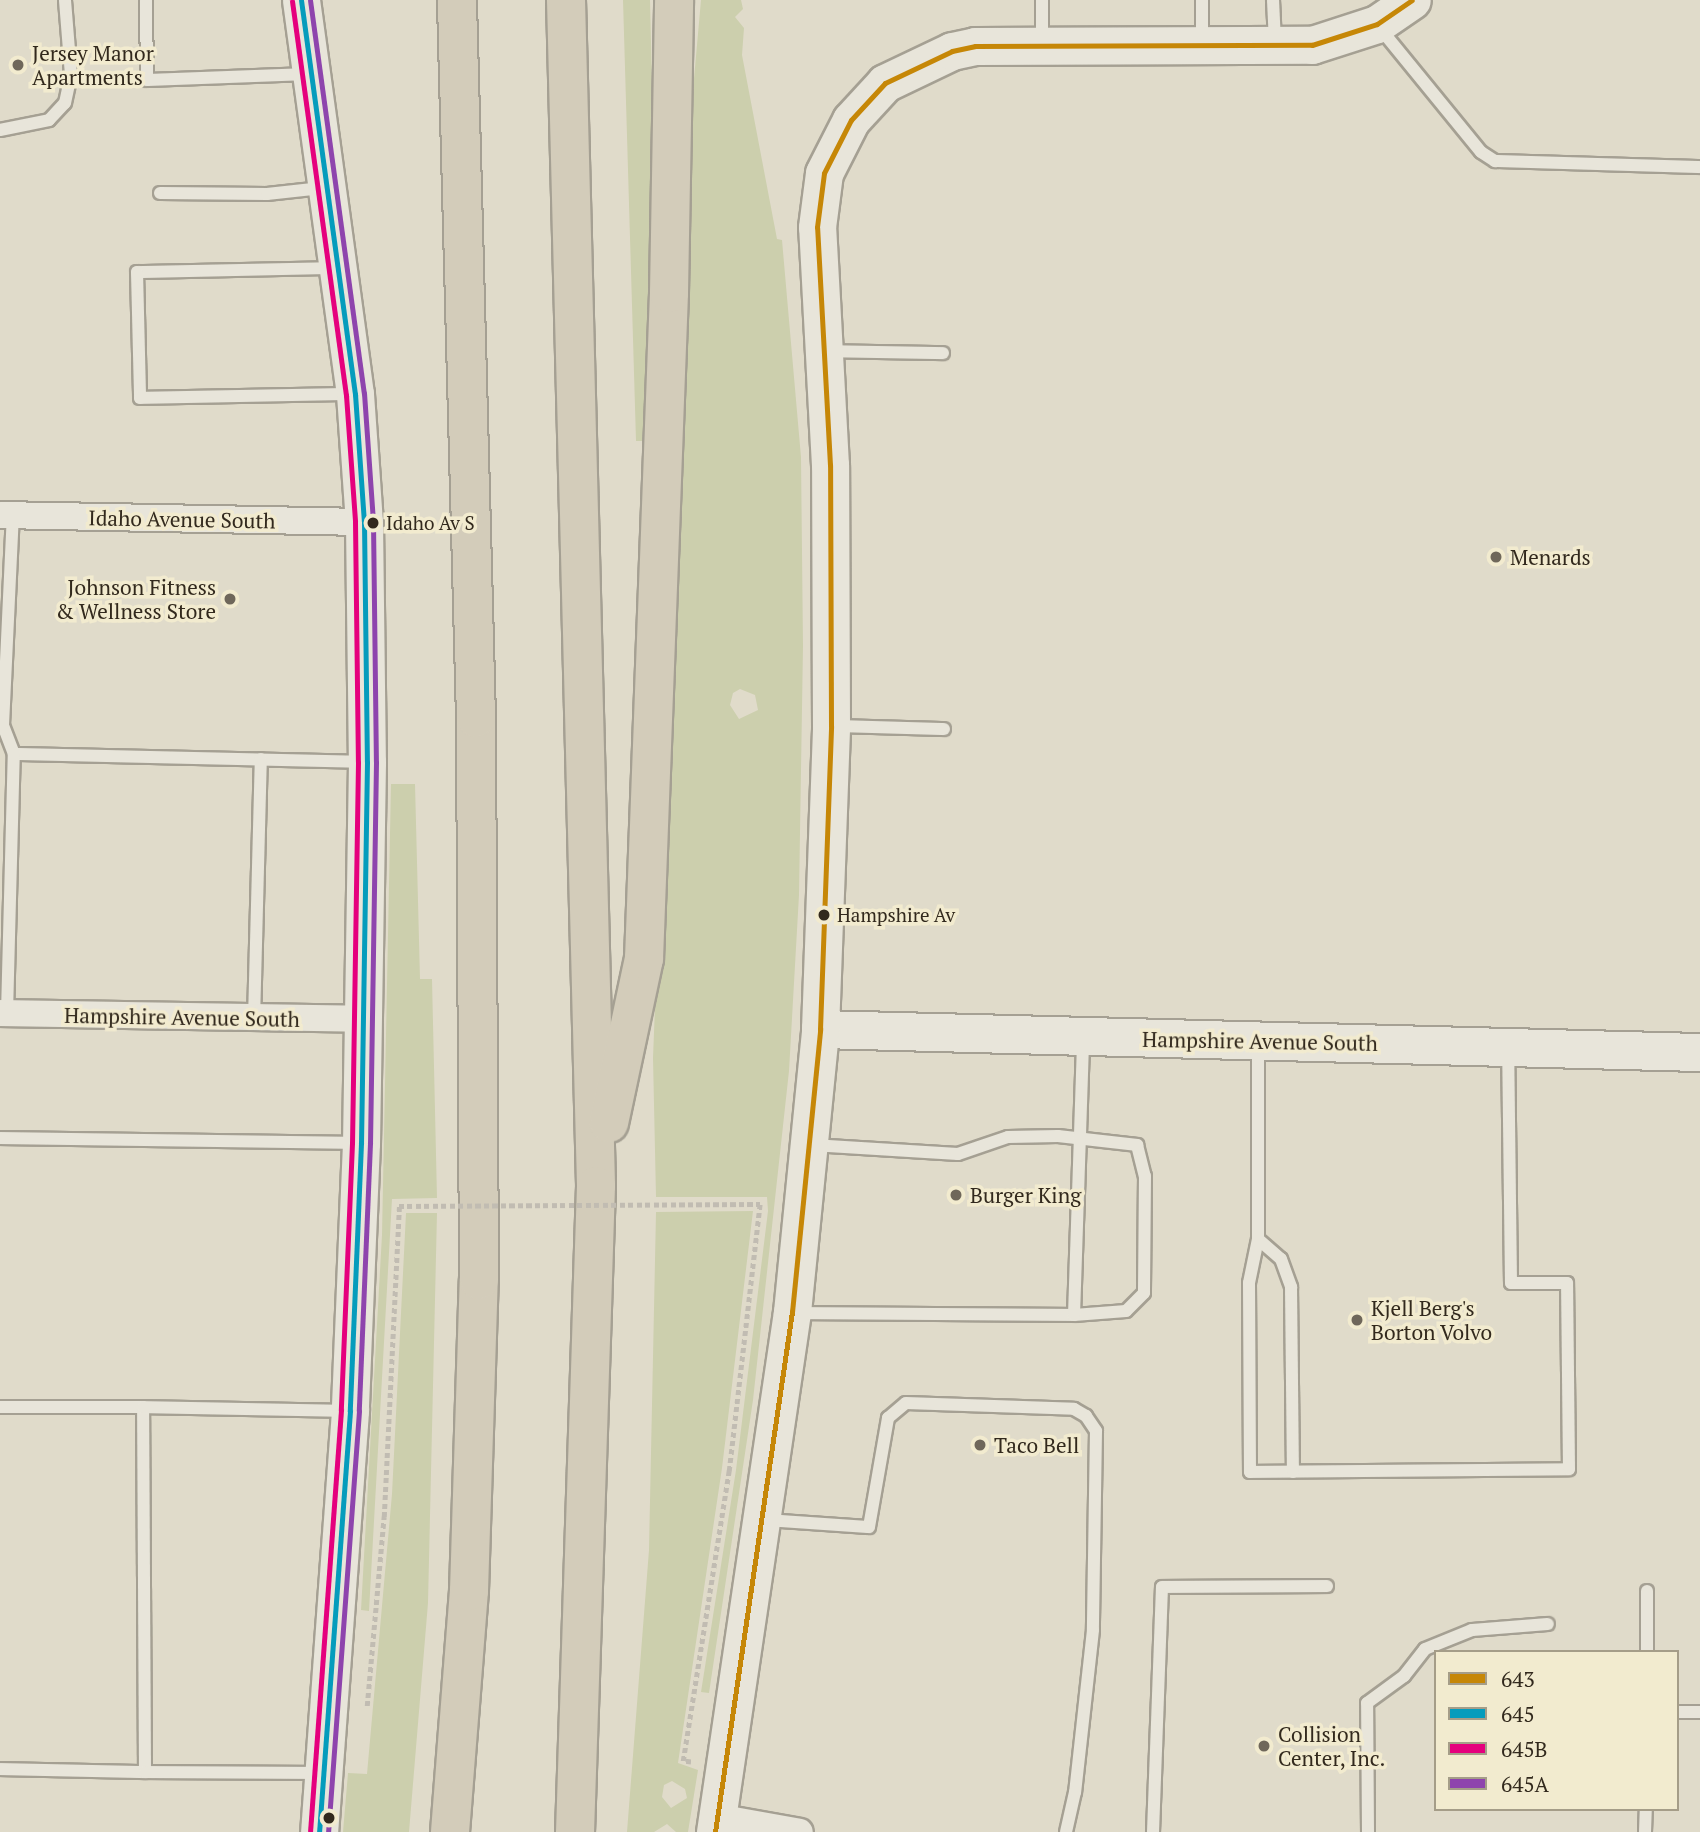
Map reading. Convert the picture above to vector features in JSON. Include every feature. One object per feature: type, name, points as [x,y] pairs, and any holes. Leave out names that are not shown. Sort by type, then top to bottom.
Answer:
[{"type":"highway","points":[[450,1832],[469,1591],[479,1280],[476,718],[457,0]]},
{"type":"highway","points":[[566,0],[596,1186],[575,1832]]},
{"type":"highway","points":[[596,1186],[644,959],[669,293],[674,0]]},
{"type":"street","points":[[301,0],[342,268],[355,394],[364,522],[367,762],[361,1143],[350,1411],[319,1832]]},
{"type":"street","points":[[800,1832],[716,1824],[764,1520],[792,1312],[820,1029],[831,726],[825,351],[817,227],[824,173],[851,120],[885,83],[952,51],[1042,45],[1276,47],[1340,40],[1377,24],[1412,0]]},
{"type":"street","name":"Idaho Avenue South","points":[[7,515],[364,522]]},
{"type":"street","name":"Hampshire Avenue South","points":[[3,1013],[254,1020],[364,1020]]},
{"type":"street","name":"Hampshire Avenue South","points":[[820,1029],[1700,1052]]},
{"type":"lane","points":[[0,130],[49,120],[65,103],[71,75],[65,0]]},
{"type":"lane","points":[[146,0],[147,80],[313,74]]},
{"type":"lane","points":[[1042,0],[1042,45]]},
{"type":"lane","points":[[1202,0],[1202,47]]},
{"type":"lane","points":[[1273,0],[1276,47]]},
{"type":"lane","points":[[1377,24],[1481,152],[1495,161],[1700,167]]},
{"type":"lane","points":[[160,193],[267,194],[330,187]]},
{"type":"lane","points":[[342,268],[138,272],[140,398],[355,394]]},
{"type":"lane","points":[[825,351],[943,353]]},
{"type":"lane","points":[[3,1013],[15,754],[4,725],[7,515]]},
{"type":"lane","points":[[831,726],[944,729]]},
{"type":"lane","points":[[15,754],[367,762]]},
{"type":"lane","points":[[254,1020],[261,759]]},
{"type":"lane","points":[[1074,1315],[1083,1037]]},
{"type":"lane","points":[[1258,1041],[1258,1239],[1249,1283],[1251,1472],[1569,1469],[1567,1283],[1511,1283],[1508,1046]]},
{"type":"lane","points":[[792,1312],[1074,1315],[1126,1311],[1144,1293],[1143,1156],[1137,1145],[1080,1138],[1008,1137],[958,1154],[810,1145]]},
{"type":"lane","points":[[0,1138],[361,1143]]},
{"type":"lane","points":[[1258,1239],[1280,1259],[1291,1287],[1293,1472]]},
{"type":"lane","points":[[764,1520],[869,1527],[888,1418],[906,1402],[1074,1409],[1086,1416],[1096,1431],[1093,1630],[1076,1754],[1075,1792],[1066,1832]]},
{"type":"lane","points":[[0,1407],[350,1411]]},
{"type":"lane","points":[[144,1407],[145,1772]]},
{"type":"lane","points":[[1153,1832],[1161,1587],[1327,1586]]},
{"type":"lane","points":[[1647,1591],[1647,1650]]},
{"type":"lane","points":[[1368,1832],[1367,1703],[1404,1676],[1425,1648],[1472,1630],[1548,1624]]},
{"type":"lane","points":[[1679,1712],[1700,1712]]},
{"type":"lane","points":[[0,1769],[323,1773]]},
{"type":"lane","points":[[1645,1832],[1646,1811]]},
{"type":"path","points":[[376,1615],[400,1206],[761,1203],[731,1458],[691,1706]]},
{"type":"green space","points":[[623,0],[650,0],[654,168],[650,441],[636,441]]},
{"type":"green space","points":[[701,0],[741,0],[743,9],[735,17],[744,28],[742,55],[777,239],[782,240],[801,457],[803,646],[799,895],[789,1071],[753,1400],[709,1693],[701,1692],[736,1470],[768,1211],[767,1197],[656,1197],[653,1058],[689,135]],"holes":[[[740,689],[755,695],[758,710],[739,719],[730,705],[733,693]]]},
{"type":"green space","points":[[391,784],[415,784],[420,979],[432,979],[437,1198],[392,1199],[369,1611],[361,1610],[382,1235]]},
{"type":"green space","points":[[753,1211],[722,1468],[678,1763],[698,1770],[688,1832],[676,1832],[667,1824],[654,1832],[627,1832],[649,1550],[656,1212]],"holes":[[[672,1781],[685,1789],[687,1798],[671,1808],[662,1797],[664,1785]]]},
{"type":"green space","points":[[406,1213],[437,1213],[428,1603],[409,1832],[343,1832],[348,1773],[367,1774],[392,1494]]},
{"type":"transit line","name":"645","points":[[301,0],[355,394],[364,522],[367,762],[361,1143],[350,1411],[319,1832]]},
{"type":"transit line","name":"645A","points":[[310,0],[364,393],[373,522],[376,762],[370,1143],[359,1411],[328,1832]]},
{"type":"transit line","name":"643","points":[[715,1832],[792,1312],[820,1029],[831,726],[830,465],[817,227],[824,173],[851,120],[885,83],[952,51],[975,46],[1312,45],[1377,24],[1412,0]]},
{"type":"transit line","name":"645B","points":[[292,1],[346,395],[355,522],[358,762],[352,1143],[341,1410],[310,1831]]},
{"type":"place","name":"Jersey Manor Apartments","points":[[18,65]]},
{"type":"place","name":"Idaho Av S","points":[[373,523]]},
{"type":"place","name":"Menards","points":[[1496,557]]},
{"type":"place","name":"Johnson Fitness & Wellness Store","points":[[230,599]]},
{"type":"place","name":"Hampshire Av","points":[[824,915]]},
{"type":"place","name":"Burger King","points":[[956,1195]]},
{"type":"place","name":"Kjell Berg's Borton Volvo","points":[[1357,1320]]},
{"type":"place","name":"Taco Bell","points":[[980,1445]]},
{"type":"place","name":"Collision Center, Inc.","points":[[1264,1746]]}]
